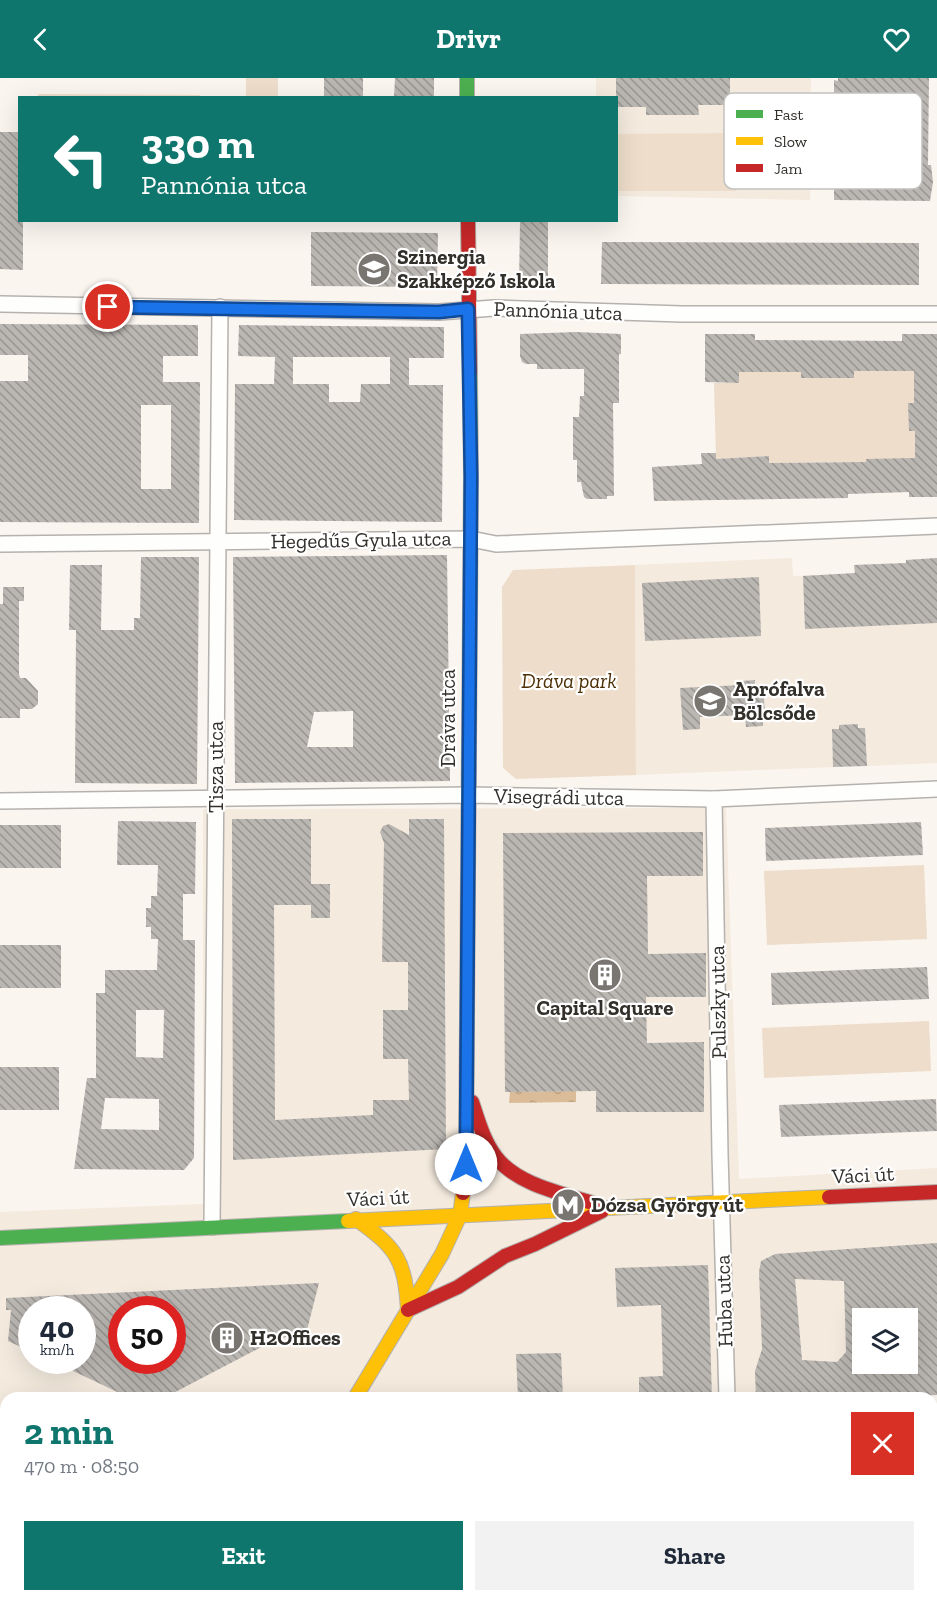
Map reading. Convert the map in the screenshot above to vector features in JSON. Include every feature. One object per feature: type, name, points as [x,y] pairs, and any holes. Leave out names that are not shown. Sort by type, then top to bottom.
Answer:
[{"type":"main road","points":[[467,78],[467,96]]},
{"type":"main road","name":"Dráva utca","points":[[460,1215],[466,1164],[467,1088],[471,539],[468,222]]},
{"type":"main road","points":[[467,1088],[480,1126],[496,1157],[521,1179],[608,1208]]},
{"type":"main road","name":"Váci út","points":[[0,1238],[937,1192]]},
{"type":"main road","points":[[408,1310],[458,1287],[505,1256],[608,1208]]},
{"type":"main road","points":[[359,1392],[442,1254],[460,1215]]},
{"type":"main road","points":[[356,1220],[382,1238],[397,1258],[405,1275],[408,1310]]},
{"type":"street","name":"Pannónia utca","points":[[0,304],[439,312],[468,309],[682,314],[937,314]]},
{"type":"street","name":"Tisza utca","points":[[212,1227],[219,307]]},
{"type":"street","name":"Hegedűs Gyula utca","points":[[0,544],[471,539],[496,544],[937,526]]},
{"type":"street","name":"Visegrádi utca","points":[[0,801],[469,795],[714,799],[937,789]]},
{"type":"street","name":"Pulszky utca","points":[[714,799],[721,1204]]},
{"type":"street","name":"Huba utca","points":[[721,1204],[727,1392]]},
{"type":"shaded area","points":[[596,78],[811,78],[811,93],[724,93],[724,189],[810,189],[810,200],[618,196],[618,96],[596,96]]},
{"type":"shaded area","points":[[792,558],[793,576],[838,574],[855,581],[854,565],[890,563],[891,580],[907,579],[906,560],[937,558],[937,763],[867,766],[858,724],[832,730],[833,767],[636,775],[635,565]]},
{"type":"shaded area","points":[[726,808],[739,1179],[937,1168],[937,1377],[887,1392],[0,1392],[0,1212],[203,1204],[203,809]]},
{"type":"green space","points":[[246,78],[278,78],[278,96],[246,96]]},
{"type":"green space","points":[[38,94],[200,95],[200,96],[38,96]]},
{"type":"green space","points":[[724,133],[724,189],[736,189],[736,191],[618,191],[618,134]]},
{"type":"green space","points":[[854,371],[914,371],[914,403],[908,403],[915,431],[916,463],[896,459],[866,459],[866,493],[847,462],[769,463],[768,456],[716,459],[714,383],[738,383],[739,372],[801,372],[854,378]]},
{"type":"green space","name":"Dráva park","points":[[635,565],[636,775],[516,779],[503,768],[502,587],[513,570]]},
{"type":"green space","points":[[924,865],[927,939],[767,945],[764,871]]},
{"type":"green space","points":[[929,1021],[931,1071],[764,1078],[762,1028]]},
{"type":"water","points":[[576,1091],[576,1102],[509,1103],[510,1092]]},
{"type":"building","points":[[324,78],[363,78],[363,96],[324,96]]},
{"type":"building","points":[[395,78],[434,78],[434,96],[394,96]]},
{"type":"building","points":[[616,78],[730,78],[730,93],[724,93],[724,105],[698,105],[699,115],[646,115],[646,107],[618,107],[618,96],[616,96]]},
{"type":"building","points":[[838,78],[929,78],[928,165],[931,165],[933,182],[930,201],[834,200],[834,189],[922,189],[922,93],[834,93],[834,80],[838,81]]},
{"type":"building","points":[[0,132],[18,132],[18,222],[23,222],[23,270],[0,269]]},
{"type":"building","points":[[520,222],[548,222],[548,285],[519,285]]},
{"type":"building","name":"Szinergia Szakképző Iskola","points":[[311,232],[438,233],[437,287],[311,286]]},
{"type":"building","points":[[602,242],[919,243],[919,285],[601,284]]},
{"type":"building","points":[[0,324],[198,325],[198,356],[163,356],[163,382],[200,382],[199,523],[0,522],[0,381],[28,381],[28,355],[0,355]],"holes":[[[141,405],[171,405],[171,489],[141,489]]]},
{"type":"building","points":[[239,325],[444,327],[444,358],[409,358],[409,385],[443,385],[442,522],[234,520],[235,384],[274,384],[275,357],[238,356]],"holes":[[[293,357],[390,357],[390,384],[361,384],[360,402],[329,402],[329,384],[293,384]]]},
{"type":"building","points":[[576,332],[621,334],[619,403],[613,403],[614,496],[607,496],[607,499],[584,497],[581,482],[577,482],[577,460],[573,460],[573,417],[579,417],[580,396],[584,396],[584,369],[537,369],[537,364],[526,364],[522,362],[520,356],[520,334]]},
{"type":"building","points":[[705,334],[755,334],[755,340],[902,341],[902,334],[937,334],[937,497],[909,497],[909,492],[848,494],[848,498],[654,501],[652,467],[702,464],[701,453],[716,453],[716,459],[769,456],[769,463],[866,462],[866,459],[915,458],[915,431],[909,431],[908,403],[914,403],[914,371],[854,371],[854,378],[801,378],[801,372],[739,372],[739,383],[705,382]]},
{"type":"building","points":[[447,555],[450,781],[235,783],[233,557]],"holes":[[[353,711],[353,747],[307,747],[314,712]]]},
{"type":"building","points":[[141,557],[199,557],[197,784],[75,783],[76,630],[69,630],[70,565],[102,565],[101,630],[134,630],[134,618],[140,618]]},
{"type":"building","points":[[937,558],[937,623],[805,629],[803,576],[855,573],[854,565],[906,563],[906,560]]},
{"type":"building","points":[[759,577],[761,636],[645,641],[642,583]]},
{"type":"building","points":[[3,587],[24,587],[24,601],[19,601],[19,674],[20,678],[26,678],[38,691],[38,704],[32,709],[20,709],[20,718],[0,718],[0,604],[3,604]]},
{"type":"building","points":[[755,680],[755,684],[763,684],[765,714],[762,714],[763,726],[746,727],[745,715],[700,717],[700,729],[683,730],[680,688],[742,685],[742,681]]},
{"type":"building","points":[[858,724],[858,728],[865,728],[867,766],[833,767],[832,729],[839,729],[839,725]]},
{"type":"building","points":[[232,819],[311,819],[311,884],[330,884],[330,918],[311,918],[311,905],[274,905],[275,1120],[373,1115],[373,1100],[409,1100],[408,1059],[383,1059],[383,1010],[408,1010],[408,962],[382,962],[384,843],[380,832],[383,826],[389,824],[409,835],[409,819],[444,819],[446,1149],[233,1160]]},
{"type":"building","points":[[118,821],[196,822],[195,894],[183,894],[183,940],[195,940],[194,1158],[184,1170],[74,1169],[87,1078],[96,1078],[96,993],[105,993],[105,970],[157,970],[158,939],[151,939],[151,927],[146,927],[146,908],[151,908],[151,896],[157,896],[158,865],[117,865]],"holes":[[[136,1010],[164,1010],[163,1058],[136,1057]],[[105,1098],[159,1099],[159,1130],[101,1129]]]},
{"type":"building","points":[[921,822],[923,855],[766,861],[765,828]]},
{"type":"building","points":[[0,825],[61,825],[61,868],[0,868]]},
{"type":"building","name":"Capital Square","points":[[703,832],[703,876],[647,876],[648,954],[706,953],[706,997],[646,997],[647,1043],[704,1042],[704,1112],[596,1112],[596,1091],[505,1092],[503,833]]},
{"type":"building","points":[[0,945],[61,945],[61,988],[0,988]]},
{"type":"building","points":[[927,967],[929,999],[772,1005],[771,973]]},
{"type":"building","points":[[0,1067],[59,1067],[59,1110],[0,1110]]},
{"type":"building","points":[[936,1099],[937,1131],[781,1137],[779,1105]]},
{"type":"building","points":[[937,1243],[937,1392],[756,1392],[755,1371],[762,1349],[759,1272],[761,1261],[775,1254]],"holes":[[[795,1279],[844,1281],[846,1352],[837,1362],[802,1360]]]},
{"type":"building","points":[[708,1265],[712,1392],[639,1392],[639,1377],[663,1376],[661,1305],[617,1307],[615,1268]]},
{"type":"building","name":"H2Offices","points":[[319,1283],[307,1330],[271,1342],[175,1392],[117,1392],[79,1374],[96,1374],[96,1296],[48,1296]]},
{"type":"building","name":"H2Offices","points":[[18,1297],[18,1346],[8,1341],[11,1310],[6,1310],[6,1298]]},
{"type":"building","points":[[561,1353],[563,1392],[518,1392],[516,1354]]},
{"type":"traffic: fast","points":[[467,78],[467,96]]},
{"type":"traffic: fast","points":[[468,873],[470,372]]},
{"type":"traffic: fast","points":[[0,1238],[348,1221]]},
{"type":"traffic: slow","points":[[359,1392],[442,1254],[460,1215],[463,1193]]},
{"type":"traffic: slow","points":[[348,1221],[829,1197]]},
{"type":"traffic: slow","points":[[356,1219],[381,1238],[396,1257],[404,1279],[408,1310]]},
{"type":"traffic: jam","points":[[468,222],[470,372]]},
{"type":"traffic: jam","points":[[463,1193],[466,1164],[468,873]]},
{"type":"traffic: jam","points":[[472,1102],[488,1145],[505,1167],[543,1188],[599,1205]]},
{"type":"traffic: jam","points":[[829,1197],[937,1192]]},
{"type":"traffic: jam","points":[[408,1310],[458,1287],[505,1256],[602,1211]]},
{"type":"place","name":"Szinergia Szakképző Iskola","points":[[374,269]]},
{"type":"place","name":"Aprófalva Bölcsőde","points":[[710,701]]},
{"type":"place","name":"Capital Square","points":[[605,975]]},
{"type":"place","name":"Dózsa György út","points":[[568,1205]]},
{"type":"place","name":"H2Offices","points":[[227,1338]]},
{"type":"route","points":[[108,307],[439,312],[468,309],[471,477],[466,1164]]}]
